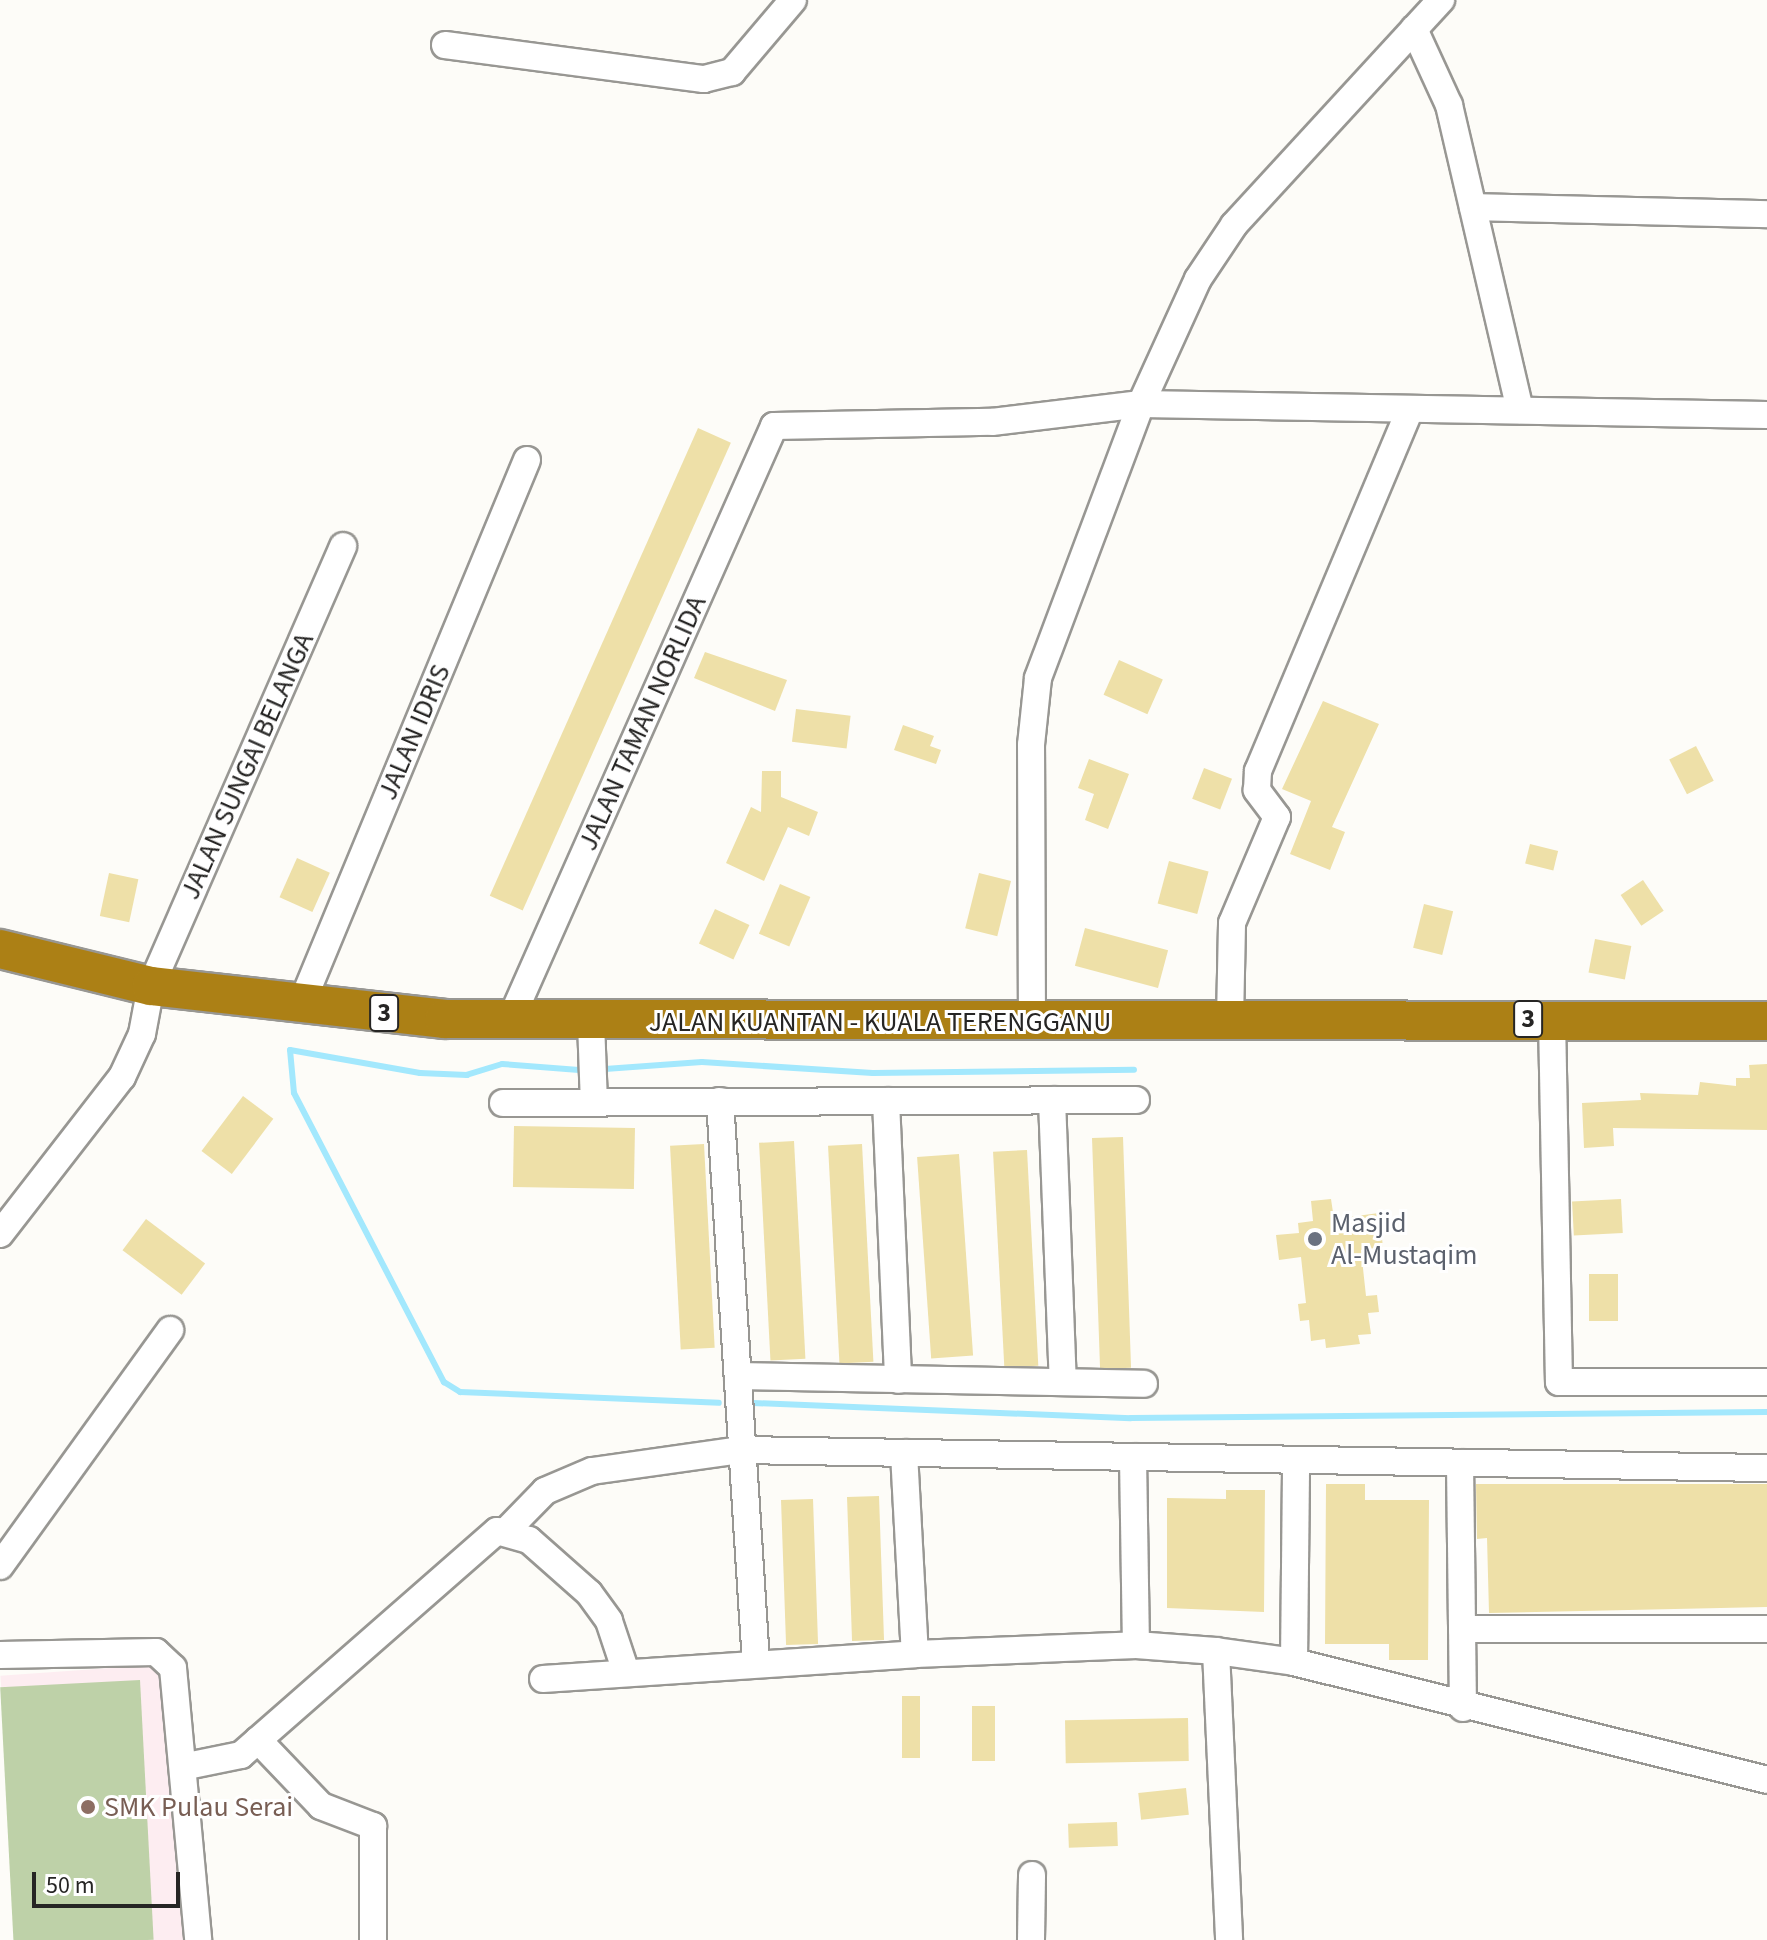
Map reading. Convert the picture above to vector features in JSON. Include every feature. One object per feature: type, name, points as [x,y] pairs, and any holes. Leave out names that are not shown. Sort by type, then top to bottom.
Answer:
[{"type":"highway","name":"JALAN KUANTAN - KUALA TERENGGANU","points":[[0,949],[151,986],[301,1005],[510,1021],[1032,1025],[1230,1020],[1767,1021]]},
{"type":"street","points":[[445,45],[704,79],[732,72],[793,0]]},
{"type":"street","points":[[1032,1025],[1031,745],[1038,678],[1141,404],[1198,279],[1234,225],[1441,0]]},
{"type":"street","points":[[1414,29],[1444,89],[1520,410]]},
{"type":"street","points":[[1473,207],[1767,214]]},
{"type":"street","points":[[1141,404],[1767,415]]},
{"type":"street","name":"JALAN TAMAN NORLIDA","points":[[510,1021],[774,426],[992,422],[1141,404]]},
{"type":"street","points":[[1230,1020],[1232,923],[1277,817],[1257,790],[1258,771],[1409,411]]},
{"type":"street","name":"JALAN IDRIS","points":[[301,1005],[527,460]]},
{"type":"street","name":"JALAN SUNGAI BELANGA","points":[[0,1234],[122,1077],[142,1034],[151,986],[343,546]]},
{"type":"street","points":[[1552,1019],[1559,1382],[1767,1382]]},
{"type":"street","points":[[591,1022],[594,1102]]},
{"type":"street","points":[[1052,1100],[1063,1382]]},
{"type":"street","points":[[503,1103],[1136,1100]]},
{"type":"street","points":[[720,1101],[756,1663]]},
{"type":"street","points":[[886,1101],[898,1380]]},
{"type":"street","points":[[0,1566],[170,1330]]},
{"type":"street","points":[[738,1376],[1144,1384]]},
{"type":"street","points":[[187,1766],[226,1763],[258,1740],[477,1542],[507,1530],[545,1491],[592,1471],[742,1450],[1767,1468]]},
{"type":"street","points":[[904,1453],[915,1654]]},
{"type":"street","points":[[1133,1457],[1136,1645]]},
{"type":"street","points":[[1294,1662],[1296,1460]]},
{"type":"street","points":[[1460,1463],[1463,1708]]},
{"type":"street","points":[[507,1530],[529,1540],[589,1593],[609,1621],[626,1672]]},
{"type":"street","points":[[1462,1629],[1767,1629]]},
{"type":"street","points":[[543,1679],[915,1654],[1136,1645],[1216,1651],[1294,1662],[1463,1708],[1767,1780]]},
{"type":"street","points":[[1216,1651],[1229,1940]]},
{"type":"street","points":[[0,1655],[156,1652],[180,1686],[198,1940]]},
{"type":"street","points":[[258,1740],[321,1806],[373,1826],[373,1940]]},
{"type":"street","points":[[1031,1940],[1032,1875]]},
{"type":"shaded area","name":"SMK Pulau Serai","points":[[167,1664],[186,1940],[19,1940],[0,1676]]},
{"type":"green space","name":"SMK Pulau Serai","points":[[140,1680],[154,1940],[13,1940],[0,1687]]},
{"type":"building","points":[[698,428],[731,443],[523,910],[490,896]]},
{"type":"building","points":[[705,652],[787,680],[775,711],[694,678]]},
{"type":"building","points":[[1119,660],[1163,680],[1147,714],[1104,695]]},
{"type":"building","points":[[1323,701],[1379,724],[1332,827],[1345,832],[1330,870],[1290,854],[1311,801],[1282,789]]},
{"type":"building","points":[[796,709],[851,716],[847,748],[792,742]]},
{"type":"building","points":[[903,725],[934,736],[930,746],[941,750],[936,764],[894,750]]},
{"type":"building","points":[[1696,746],[1714,781],[1687,794],[1669,760]]},
{"type":"building","points":[[1089,759],[1129,774],[1108,829],[1085,820],[1094,794],[1078,788]]},
{"type":"building","points":[[1204,768],[1232,779],[1220,810],[1192,799]]},
{"type":"building","points":[[762,771],[781,771],[781,797],[818,812],[809,836],[788,827],[764,881],[726,863],[751,807],[761,812]]},
{"type":"building","points":[[1530,844],[1558,851],[1553,870],[1525,863]]},
{"type":"building","points":[[297,858],[330,873],[312,912],[280,897]]},
{"type":"building","points":[[1169,861],[1209,872],[1197,914],[1158,904]]},
{"type":"building","points":[[109,873],[138,879],[129,922],[100,916]]},
{"type":"building","points":[[979,873],[1011,881],[997,936],[965,928]]},
{"type":"building","points":[[1643,880],[1664,911],[1641,926],[1621,895]]},
{"type":"building","points":[[780,884],[810,897],[789,947],[759,934]]},
{"type":"building","points":[[1424,904],[1453,911],[1442,955],[1413,948]]},
{"type":"building","points":[[715,909],[749,925],[733,959],[699,943]]},
{"type":"building","points":[[1085,928],[1168,950],[1158,988],[1075,966]]},
{"type":"building","points":[[1595,939],[1631,946],[1625,979],[1589,972]]},
{"type":"building","points":[[1767,1064],[1767,1130],[1613,1128],[1614,1146],[1584,1148],[1582,1103],[1641,1100],[1640,1093],[1698,1095],[1700,1082],[1736,1086],[1736,1078],[1750,1078],[1749,1065]]},
{"type":"building","points":[[243,1096],[273,1119],[232,1174],[201,1151]]},
{"type":"building","points":[[514,1126],[635,1128],[634,1189],[513,1187]]},
{"type":"building","points":[[1123,1137],[1131,1368],[1100,1369],[1092,1138]]},
{"type":"building","points":[[794,1141],[805,1359],[770,1361],[759,1143]]},
{"type":"building","points":[[704,1144],[715,1348],[681,1349],[670,1146]]},
{"type":"building","points":[[862,1144],[873,1362],[839,1363],[828,1146]]},
{"type":"building","points":[[1027,1150],[1038,1366],[1004,1367],[993,1152]]},
{"type":"building","points":[[959,1154],[973,1356],[931,1358],[917,1157]]},
{"type":"building","points":[[1331,1199],[1334,1219],[1379,1213],[1383,1247],[1361,1250],[1366,1296],[1377,1295],[1379,1312],[1368,1313],[1371,1334],[1358,1335],[1360,1344],[1326,1348],[1325,1339],[1311,1341],[1309,1320],[1300,1321],[1298,1304],[1306,1303],[1301,1257],[1279,1260],[1276,1235],[1299,1233],[1298,1223],[1313,1221],[1311,1201]]},
{"type":"building","points":[[1621,1199],[1623,1233],[1574,1236],[1572,1202]]},
{"type":"building","points":[[146,1219],[205,1264],[182,1295],[123,1250]]},
{"type":"building","points":[[1589,1274],[1618,1274],[1618,1321],[1589,1321]]},
{"type":"building","points":[[1326,1484],[1365,1484],[1365,1500],[1429,1500],[1428,1660],[1389,1660],[1389,1644],[1325,1644]]},
{"type":"building","points":[[1476,1484],[1767,1484],[1767,1607],[1489,1613],[1487,1538],[1477,1539]]},
{"type":"building","points":[[1226,1490],[1265,1490],[1264,1612],[1167,1608],[1167,1498],[1226,1499]]},
{"type":"building","points":[[879,1496],[884,1640],[852,1641],[847,1497]]},
{"type":"building","points":[[813,1499],[818,1644],[786,1645],[781,1500]]},
{"type":"building","points":[[902,1696],[920,1696],[920,1758],[902,1758]]},
{"type":"building","points":[[972,1706],[995,1706],[995,1761],[972,1761]]},
{"type":"building","points":[[1188,1718],[1189,1761],[1066,1763],[1065,1720]]},
{"type":"building","points":[[1186,1788],[1189,1815],[1141,1820],[1138,1793]]},
{"type":"building","points":[[1117,1822],[1118,1846],[1069,1848],[1068,1824]]},
{"type":"waterway","points":[[579,1070],[502,1064],[467,1075],[420,1073],[290,1050],[294,1093],[444,1382],[460,1392],[719,1403]]},
{"type":"waterway","points":[[605,1069],[702,1062],[873,1073],[1134,1070]]},
{"type":"waterway","points":[[753,1403],[1131,1418],[1767,1412]]},
{"type":"place","name":"Masjid Al-Mustaqim","points":[[1315,1239]]},
{"type":"place","name":"SMK Pulau Serai","points":[[88,1807]]}]
